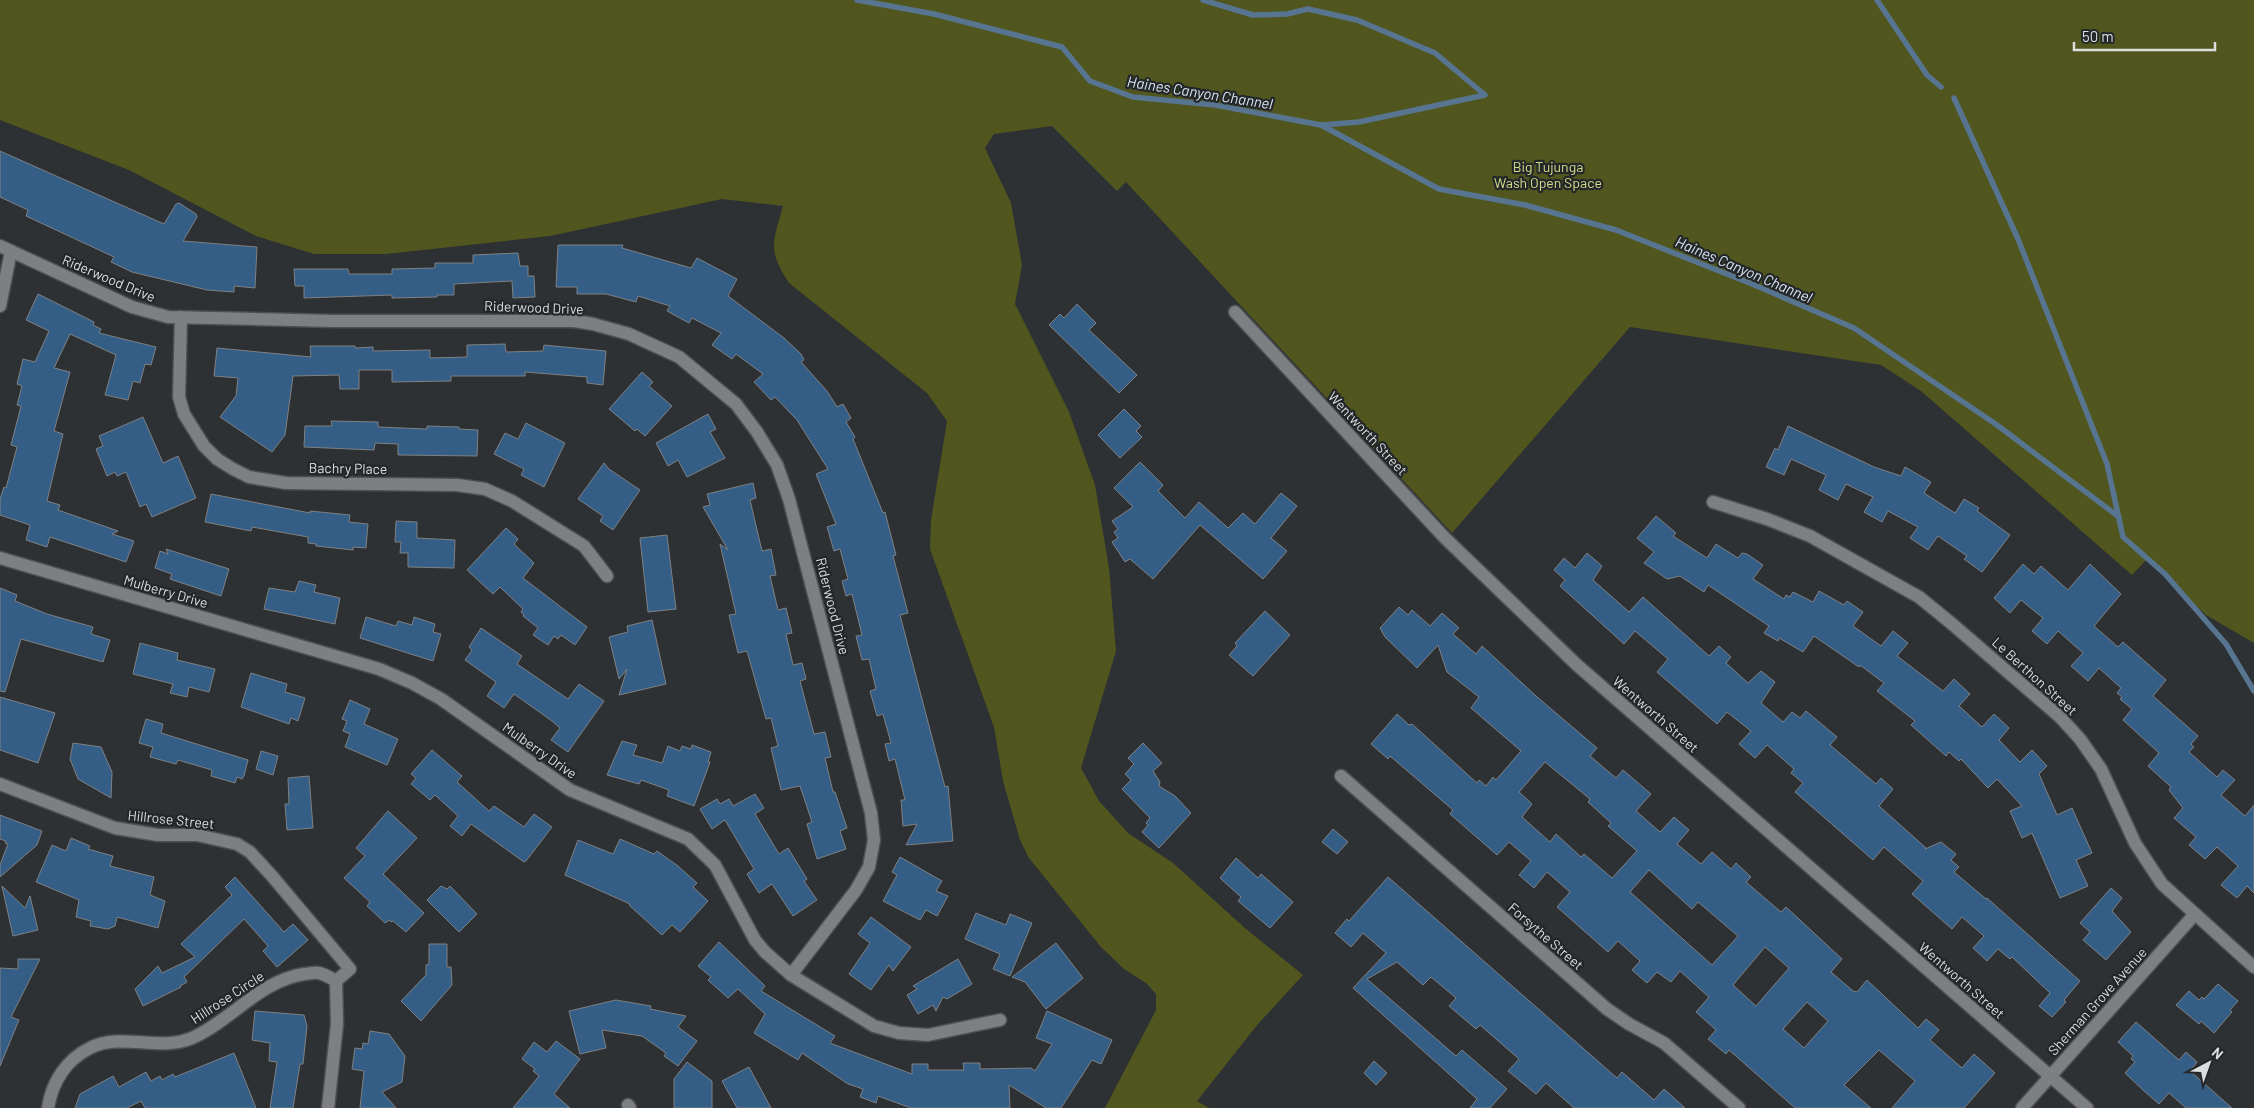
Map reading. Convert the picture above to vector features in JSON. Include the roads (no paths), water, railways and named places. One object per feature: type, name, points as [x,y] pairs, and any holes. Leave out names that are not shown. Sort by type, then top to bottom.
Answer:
[{"type":"street","points":[[0,306],[6,249]]},
{"type":"street","name":"Riderwood Drive","points":[[6,249],[132,307],[168,317],[334,321],[539,320],[593,324],[629,334],[679,357],[736,404],[757,432],[777,464],[789,498],[868,803],[874,840],[869,867],[856,890],[791,975]]},
{"type":"street","name":"Wentworth Street","points":[[1235,312],[1444,538],[1577,665],[2087,1108]]},
{"type":"street","name":"Bachry Place","points":[[181,317],[179,397],[184,414],[193,432],[204,446],[217,459],[232,469],[250,477],[286,483],[457,485],[485,489],[512,501],[584,546],[607,576]]},
{"type":"street","name":"Le Berthon Street","points":[[1713,502],[1767,519],[1810,536],[1919,597],[1951,623],[2060,717],[2080,739],[2101,769],[2135,843],[2162,884],[2254,967]]},
{"type":"street","name":"Mulberry Drive","points":[[0,558],[379,669],[424,689],[570,790],[688,839],[715,865],[755,940],[775,962],[791,975],[874,1026],[912,1035],[928,1035],[1000,1020]]},
{"type":"street","name":"Forsythe Street","points":[[1342,776],[1607,1009],[1629,1024],[1664,1043],[1739,1108]]},
{"type":"street","name":"Hillrose Street","points":[[0,784],[116,828],[158,835],[197,835],[237,844],[250,852],[272,876],[350,969],[336,980]]},
{"type":"street","name":"Sherman Grove Avenue","points":[[2022,1108],[2195,914]]},
{"type":"street","name":"Hillrose Circle","points":[[48,1108],[50,1095],[59,1076],[73,1059],[91,1048],[108,1042],[160,1044],[190,1039],[217,1025],[258,993],[281,981],[298,975],[318,972],[336,980]]},
{"type":"street","points":[[328,1108],[337,1024],[336,980]]},
{"type":"waterway","name":"Haines Canyon Channel","points":[[857,0],[934,14],[1062,47],[1090,81],[1133,97],[1215,105],[1321,125],[1439,189],[1525,205],[1616,230],[1752,284],[1854,328],[1997,425],[2119,517]]},
{"type":"waterway","name":"Haines Canyon Channel","points":[[1203,0],[1253,15],[1287,14],[1308,9],[1357,20],[1435,53],[1485,95],[1359,122],[1321,125]]},
{"type":"waterway","name":"Haines Canyon Channel","points":[[1877,0],[1927,75],[1941,87]]},
{"type":"waterway","name":"Haines Canyon Channel","points":[[1954,98],[2018,239],[2107,464],[2123,537],[2165,574],[2226,644],[2254,691]]},
{"type":"park label","name":"Big Tujunga Wash Open Space","points":[[1548,174]]}]
